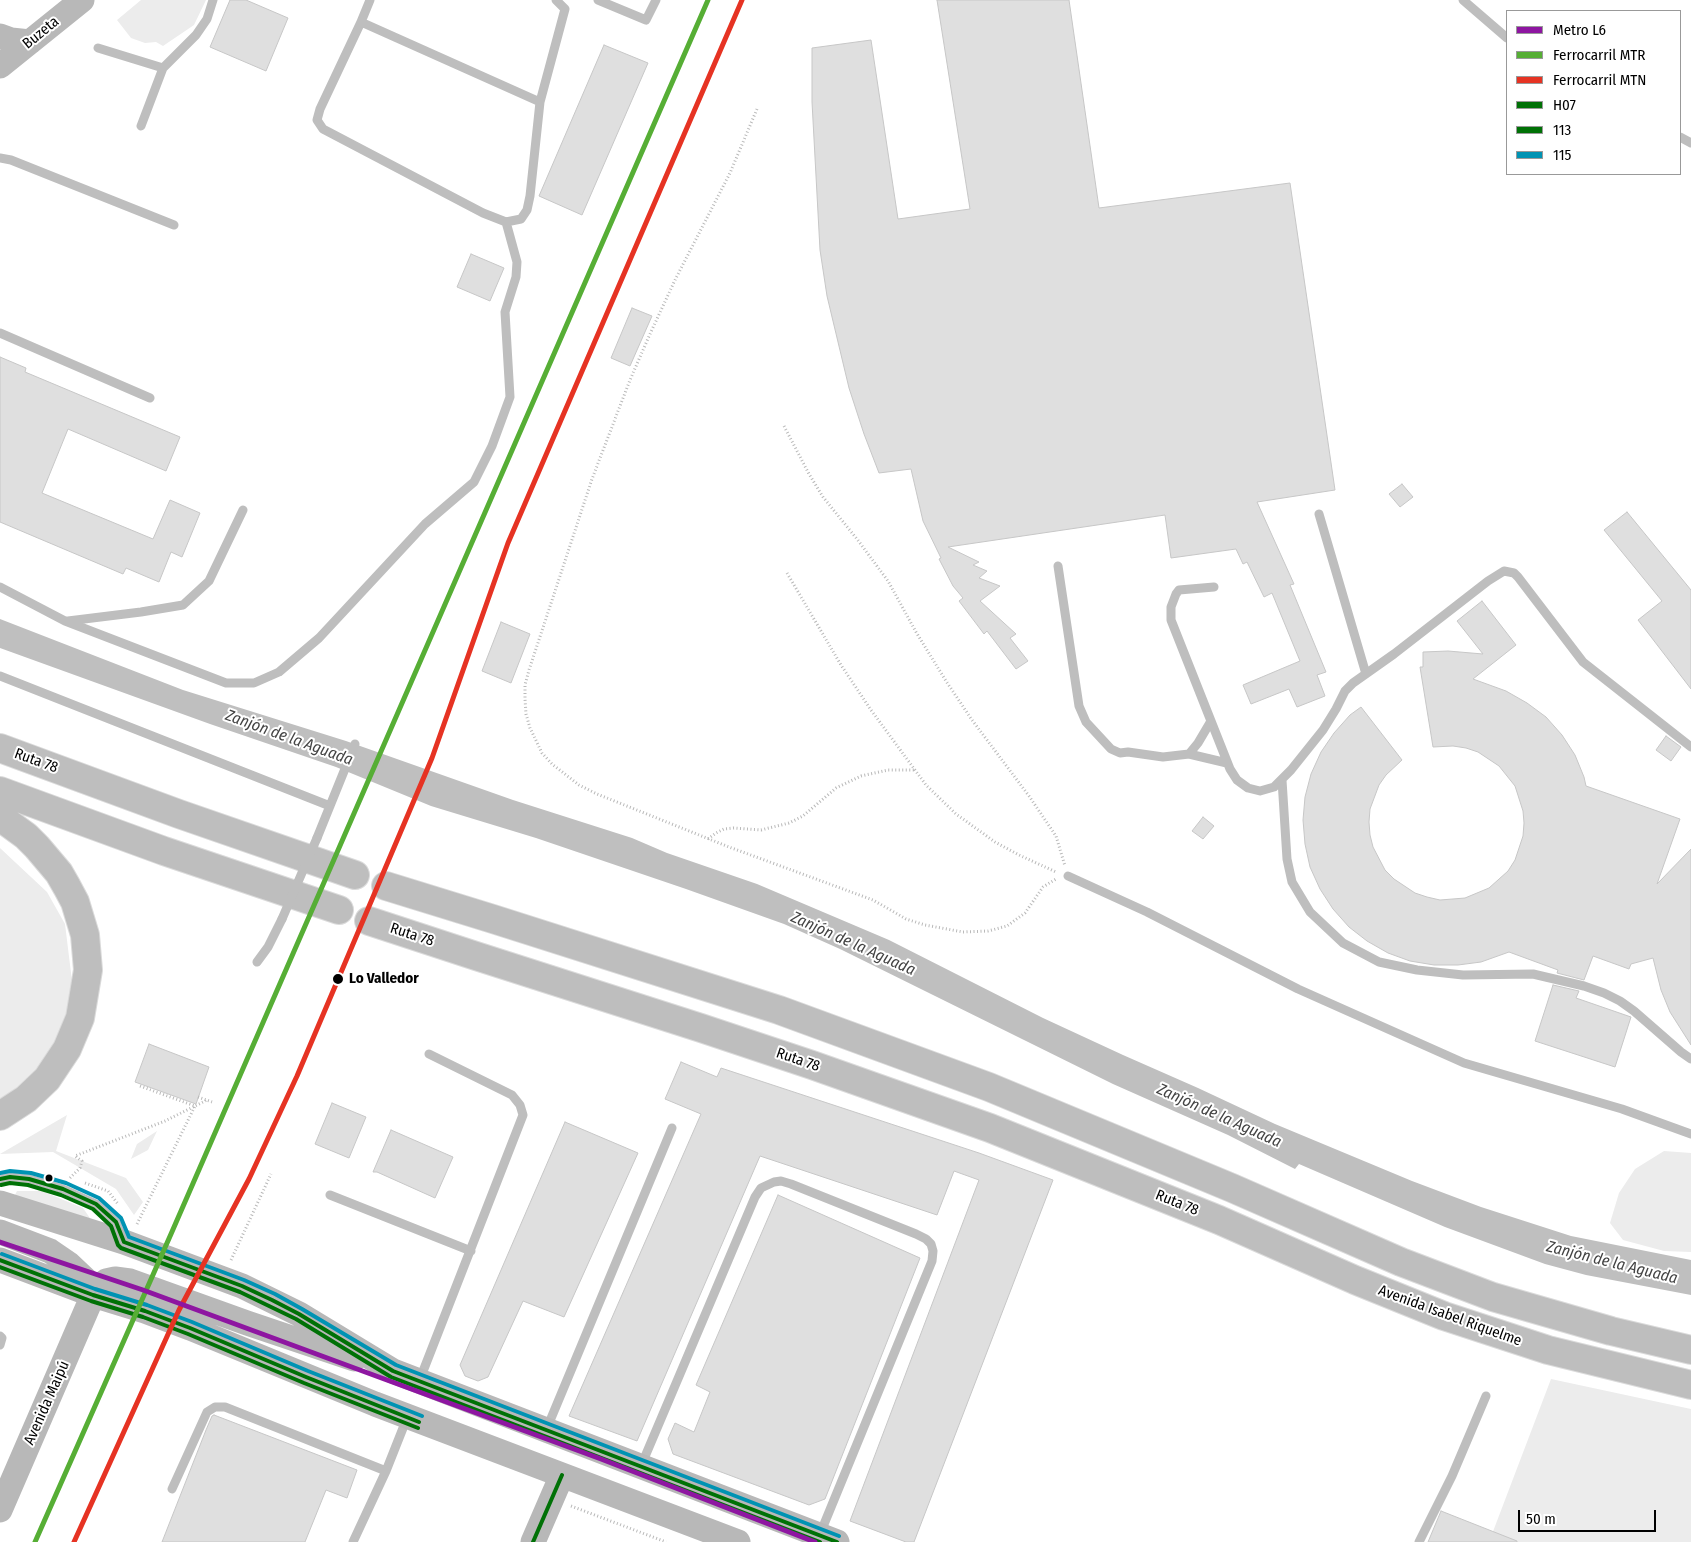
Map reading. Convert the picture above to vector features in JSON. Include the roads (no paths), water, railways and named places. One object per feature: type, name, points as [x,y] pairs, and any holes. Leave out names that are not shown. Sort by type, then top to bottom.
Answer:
[{"type":"highway","name":"Ruta 78","points":[[0,748],[179,814],[355,875]]},
{"type":"highway","points":[[0,791],[164,851],[339,910]]},
{"type":"highway","points":[[0,818],[26,836],[49,859],[68,887],[76,902],[86,935],[88,970],[80,1018],[67,1049],[58,1064],[47,1079],[26,1099],[0,1116]]},
{"type":"highway","points":[[386,886],[689,981],[878,1046],[989,1087],[1232,1188],[1401,1262],[1493,1296],[1594,1326],[1691,1350]]},
{"type":"highway","name":"Ruta 78","points":[[369,921],[840,1074],[990,1128],[1219,1220]]},
{"type":"highway","name":"Avenida Isabel Riquelme","points":[[1219,1220],[1399,1299],[1462,1322],[1548,1350],[1691,1385]]},
{"type":"main road","name":"Buzeta","points":[[0,66],[82,0]]},
{"type":"main road","points":[[0,36],[11,40],[30,42]]},
{"type":"main road","points":[[0,1203],[127,1232],[222,1279],[242,1286],[299,1314],[393,1371]]},
{"type":"main road","points":[[0,1232],[50,1251],[69,1264],[86,1280],[93,1295]]},
{"type":"main road","points":[[0,1260],[93,1295],[145,1311],[190,1328],[306,1377],[408,1417],[738,1542]]},
{"type":"main road","points":[[93,1295],[106,1282],[115,1280],[130,1281],[247,1323],[393,1371],[828,1539]]},
{"type":"main road","name":"Avenida Maipú","points":[[0,1510],[93,1295]]},
{"type":"main road","points":[[532,1542],[562,1475],[585,1464],[598,1461],[633,1463]]},
{"type":"lane","points":[[141,126],[163,68],[196,35],[207,19],[214,0]]},
{"type":"lane","points":[[370,0],[320,109],[317,120],[323,129],[483,213],[506,222],[521,219],[527,210],[540,102],[565,9],[556,0]]},
{"type":"lane","points":[[598,0],[646,20],[656,0]]},
{"type":"lane","points":[[1463,0],[1506,37]]},
{"type":"lane","points":[[360,22],[540,102]]},
{"type":"lane","points":[[98,48],[163,68]]},
{"type":"lane","points":[[0,158],[11,160],[174,224]]},
{"type":"lane","points":[[0,587],[66,621],[226,683],[254,682],[279,672],[319,638],[425,524],[474,482],[492,446],[510,397],[505,312],[516,277],[517,262],[506,222]]},
{"type":"lane","points":[[0,333],[150,398]]},
{"type":"lane","points":[[66,621],[141,612],[183,604],[209,581],[243,510]]},
{"type":"lane","points":[[1318,514],[1366,674]]},
{"type":"lane","points":[[1058,566],[1079,706],[1086,722],[1111,748],[1120,753],[1128,752],[1163,757],[1189,754],[1227,762]]},
{"type":"lane","points":[[1214,588],[1179,590],[1170,613],[1171,620],[1227,762],[1237,780],[1248,788],[1260,791],[1274,787],[1282,780],[1323,730],[1345,691],[1488,581],[1500,573],[1509,571],[1518,576],[1583,662],[1691,747]]},
{"type":"lane","points":[[0,676],[330,806]]},
{"type":"lane","points":[[1189,754],[1211,721]]},
{"type":"lane","points":[[257,962],[268,947],[282,919],[355,744]]},
{"type":"lane","points":[[1282,780],[1287,859],[1292,882],[1310,912],[1344,943],[1379,962],[1417,970],[1463,975],[1532,974],[1584,986],[1620,1001],[1691,1059]]},
{"type":"lane","points":[[1068,876],[1147,912],[1298,989],[1464,1063],[1622,1109],[1691,1134]]},
{"type":"lane","points":[[419,1381],[523,1115],[520,1104],[512,1095],[429,1054]]},
{"type":"lane","points":[[547,1429],[672,1128]]},
{"type":"lane","points":[[0,1179],[10,1177],[29,1179],[63,1189],[96,1204],[127,1232]]},
{"type":"lane","points":[[633,1463],[755,1197],[761,1188],[774,1182],[781,1181],[791,1184],[916,1234],[931,1244],[933,1251],[932,1261],[828,1539]]},
{"type":"lane","points":[[330,1195],[471,1251]]},
{"type":"lane","points":[[0,1336],[2,1338],[0,1345]]},
{"type":"lane","points":[[1419,1542],[1452,1476],[1486,1396]]},
{"type":"lane","points":[[172,1489],[207,1412],[214,1407],[225,1407],[386,1471]]},
{"type":"lane","points":[[354,1542],[408,1417]]},
{"type":"water","name":"Zanjón de la Aguada","points":[[0,619],[183,690],[346,741],[513,800],[632,838],[667,853],[757,884],[889,940],[1043,1018],[1275,1124],[1412,1181],[1481,1207],[1571,1236],[1691,1260],[1691,1295],[1586,1275],[1545,1264],[1445,1227],[1299,1164],[1295,1169],[1228,1135],[1113,1084],[840,949],[784,924],[536,838],[431,806],[336,767],[210,724],[0,648]]},
{"type":"metro line","name":"L6","points":[[0,1242],[143,1290],[601,1459],[815,1542]]},
{"type":"rail line","name":"MTR","points":[[35,1542],[708,0]]},
{"type":"rail line","name":"MTN","points":[[74,1542],[179,1310],[249,1179],[297,1076],[432,758],[508,543],[742,0]]},
{"type":"place","name":"Lo Valledor","points":[[338,979]]}]
